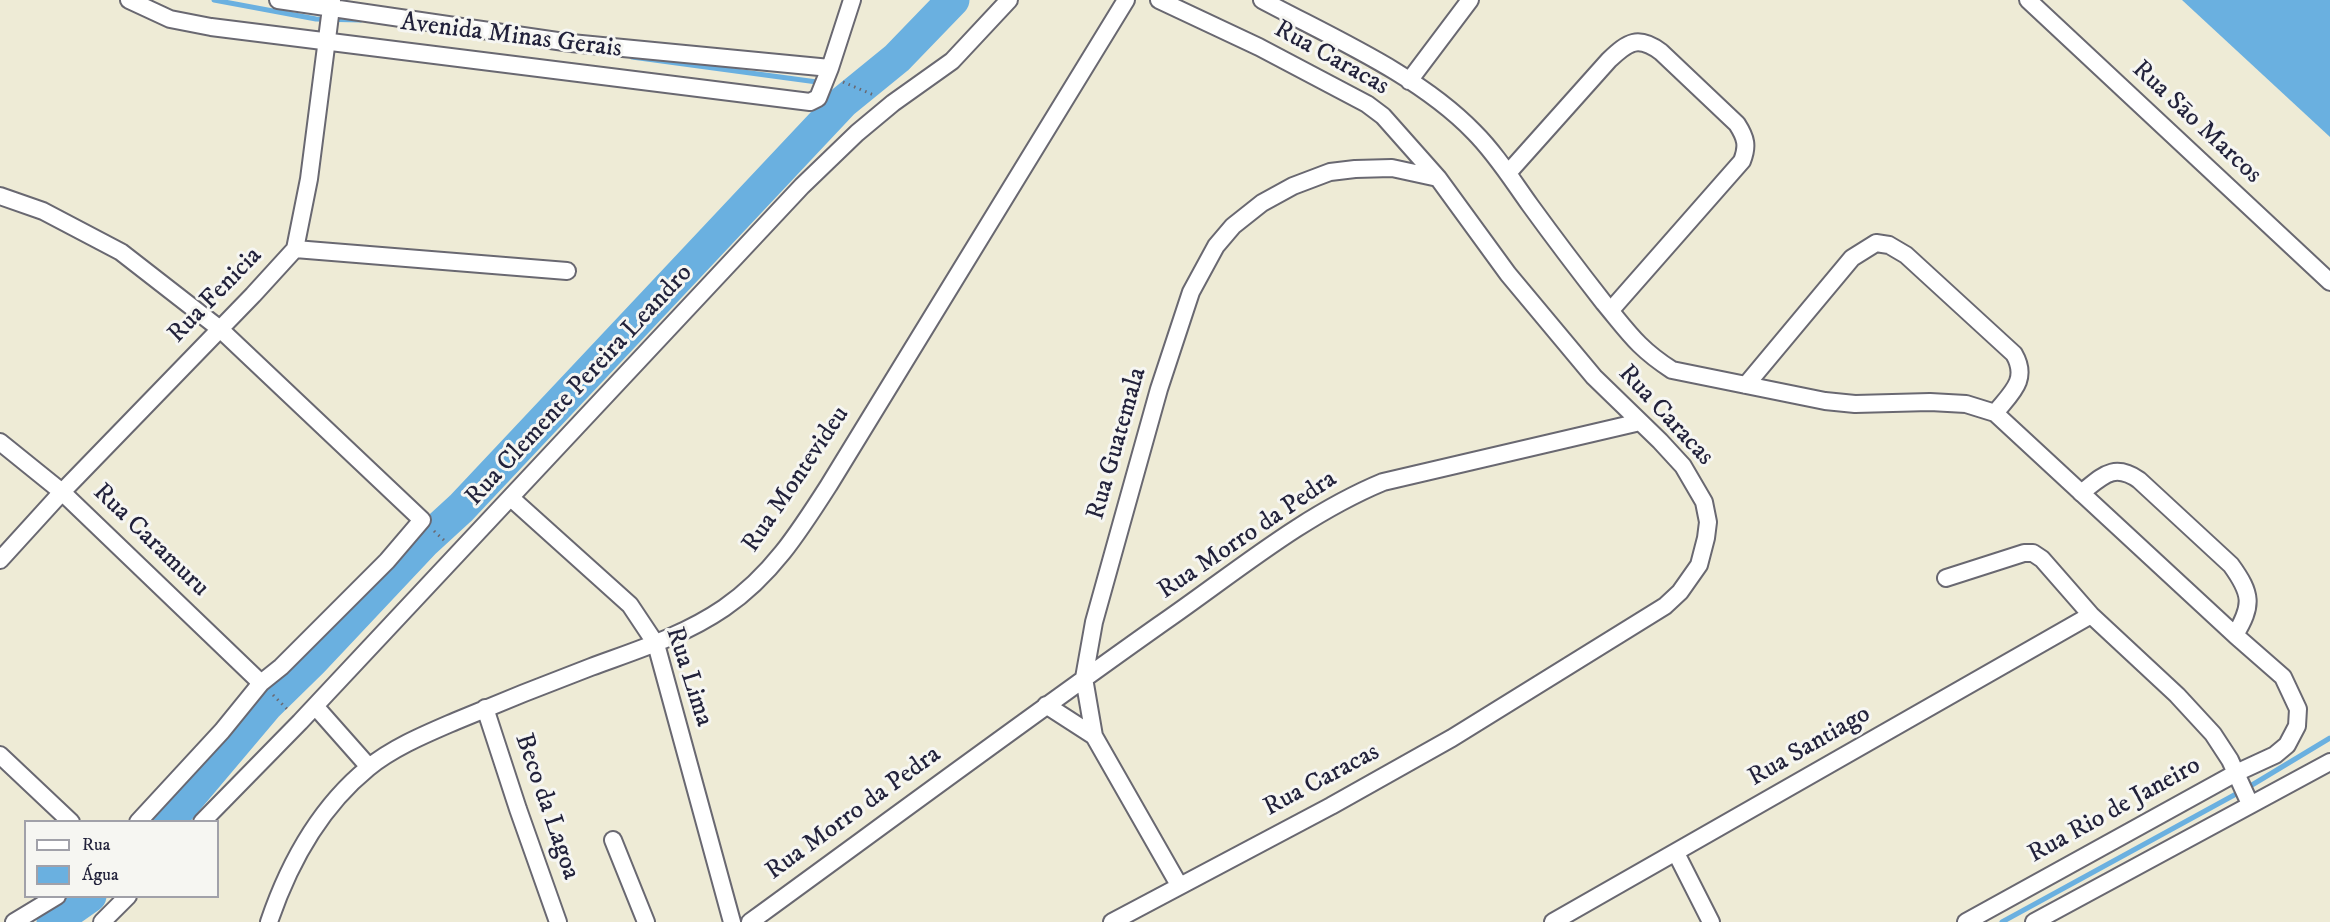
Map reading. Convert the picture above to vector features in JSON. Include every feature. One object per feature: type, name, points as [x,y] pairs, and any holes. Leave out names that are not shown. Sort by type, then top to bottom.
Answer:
[{"type":"street","name":"Avenida Minas Gerais","points":[[129,0],[170,19],[211,27],[328,38],[810,102],[818,99],[831,75],[571,43],[278,0]]},
{"type":"street","points":[[831,75],[852,0]]},
{"type":"street","name":"Rua Clemente Pereira Leandro","points":[[204,820],[315,706],[810,178],[866,125],[952,62],[1009,0]]},
{"type":"street","name":"Rua Montevideu","points":[[269,922],[291,864],[307,838],[347,787],[369,767],[419,737],[485,708],[656,644],[692,627],[724,608],[770,569],[794,540],[1126,0]]},
{"type":"street","name":"Rua Caracas","points":[[1112,922],[1331,806],[1452,738],[1650,616],[1680,592],[1699,565],[1708,522],[1704,502],[1683,466],[1594,376],[1552,328],[1508,274],[1438,178],[1383,116],[1367,104],[1259,47],[1159,0]]},
{"type":"street","points":[[1262,0],[1409,81],[1440,101],[1459,118],[1476,134],[1508,173],[1630,338],[1650,356],[1672,370],[1825,401],[1855,404],[1930,402],[1966,404],[1995,413],[2081,493],[2235,635],[2246,617],[2249,606],[2242,581],[2231,565],[2129,473],[2118,470],[2108,473],[2081,493]]},
{"type":"street","points":[[1409,81],[1470,0]]},
{"type":"street","name":"Rua Sāo Marcos","points":[[2028,0],[2330,282]]},
{"type":"street","name":"Rua Fenicia","points":[[0,560],[62,492],[295,249],[309,179],[331,8]]},
{"type":"street","points":[[1508,173],[1609,60],[1621,48],[1637,41],[1649,43],[1660,51],[1737,124],[1745,137],[1747,148],[1742,161],[1611,310]]},
{"type":"street","name":"Rua Guatemala","points":[[1179,885],[1094,736],[1084,678],[1094,622],[1159,389],[1191,292],[1215,246],[1233,226],[1262,203],[1293,186],[1330,172],[1355,169],[1392,168],[1438,178]]},
{"type":"street","points":[[0,196],[43,211],[121,252],[220,329],[424,522],[281,667],[267,689],[222,731],[140,820]]},
{"type":"street","points":[[1746,385],[1852,258],[1876,243],[1889,245],[1906,255],[2014,354],[2020,364],[2020,377],[2016,387],[1995,413]]},
{"type":"street","points":[[295,249],[567,271]]},
{"type":"street","name":"Rua Morro da Pedra","points":[[750,922],[1046,705],[1302,526],[1349,496],[1383,482],[1640,422]]},
{"type":"street","name":"Rua Caramuru","points":[[0,442],[62,492],[267,689]]},
{"type":"street","name":"Rua Lima","points":[[511,498],[630,605],[656,644],[732,922]]},
{"type":"street","points":[[1946,578],[2015,555],[2033,553],[2042,559],[2091,615],[2177,695],[2213,734],[2223,747],[2249,802]]},
{"type":"street","name":"Rua Santiago","points":[[1553,922],[2091,615]]},
{"type":"street","name":"Rua Rio de Janeiro","points":[[1966,922],[2238,776],[2287,745],[2297,726],[2298,709],[2293,694],[2283,677],[2235,635]]},
{"type":"street","points":[[1046,705],[1094,736]]},
{"type":"street","points":[[315,706],[369,767]]},
{"type":"street","name":"Beco da Lagoa","points":[[485,708],[558,922]]},
{"type":"street","points":[[0,755],[69,820]]},
{"type":"street","points":[[2034,922],[2249,802],[2330,762]]},
{"type":"street","points":[[613,840],[646,922]]},
{"type":"street","points":[[1676,853],[1711,922]]},
{"type":"street","points":[[14,922],[55,898]]},
{"type":"street","points":[[102,922],[127,898]]},
{"type":"path","points":[[831,75],[884,99]]},
{"type":"path","points":[[424,522],[451,547]]},
{"type":"path","points":[[267,689],[294,716]]},
{"type":"water","points":[[2182,0],[2330,0],[2330,137]]},
{"type":"waterway","points":[[214,0],[316,19],[361,20]]},
{"type":"waterway","points":[[170,820],[266,706],[312,661],[425,541],[461,508],[843,102],[897,58],[953,0]]},
{"type":"waterway","points":[[632,57],[817,82],[843,102]]},
{"type":"waterway","points":[[2002,922],[2247,788],[2330,738]]},
{"type":"waterway","points":[[53,922],[87,898]]}]
